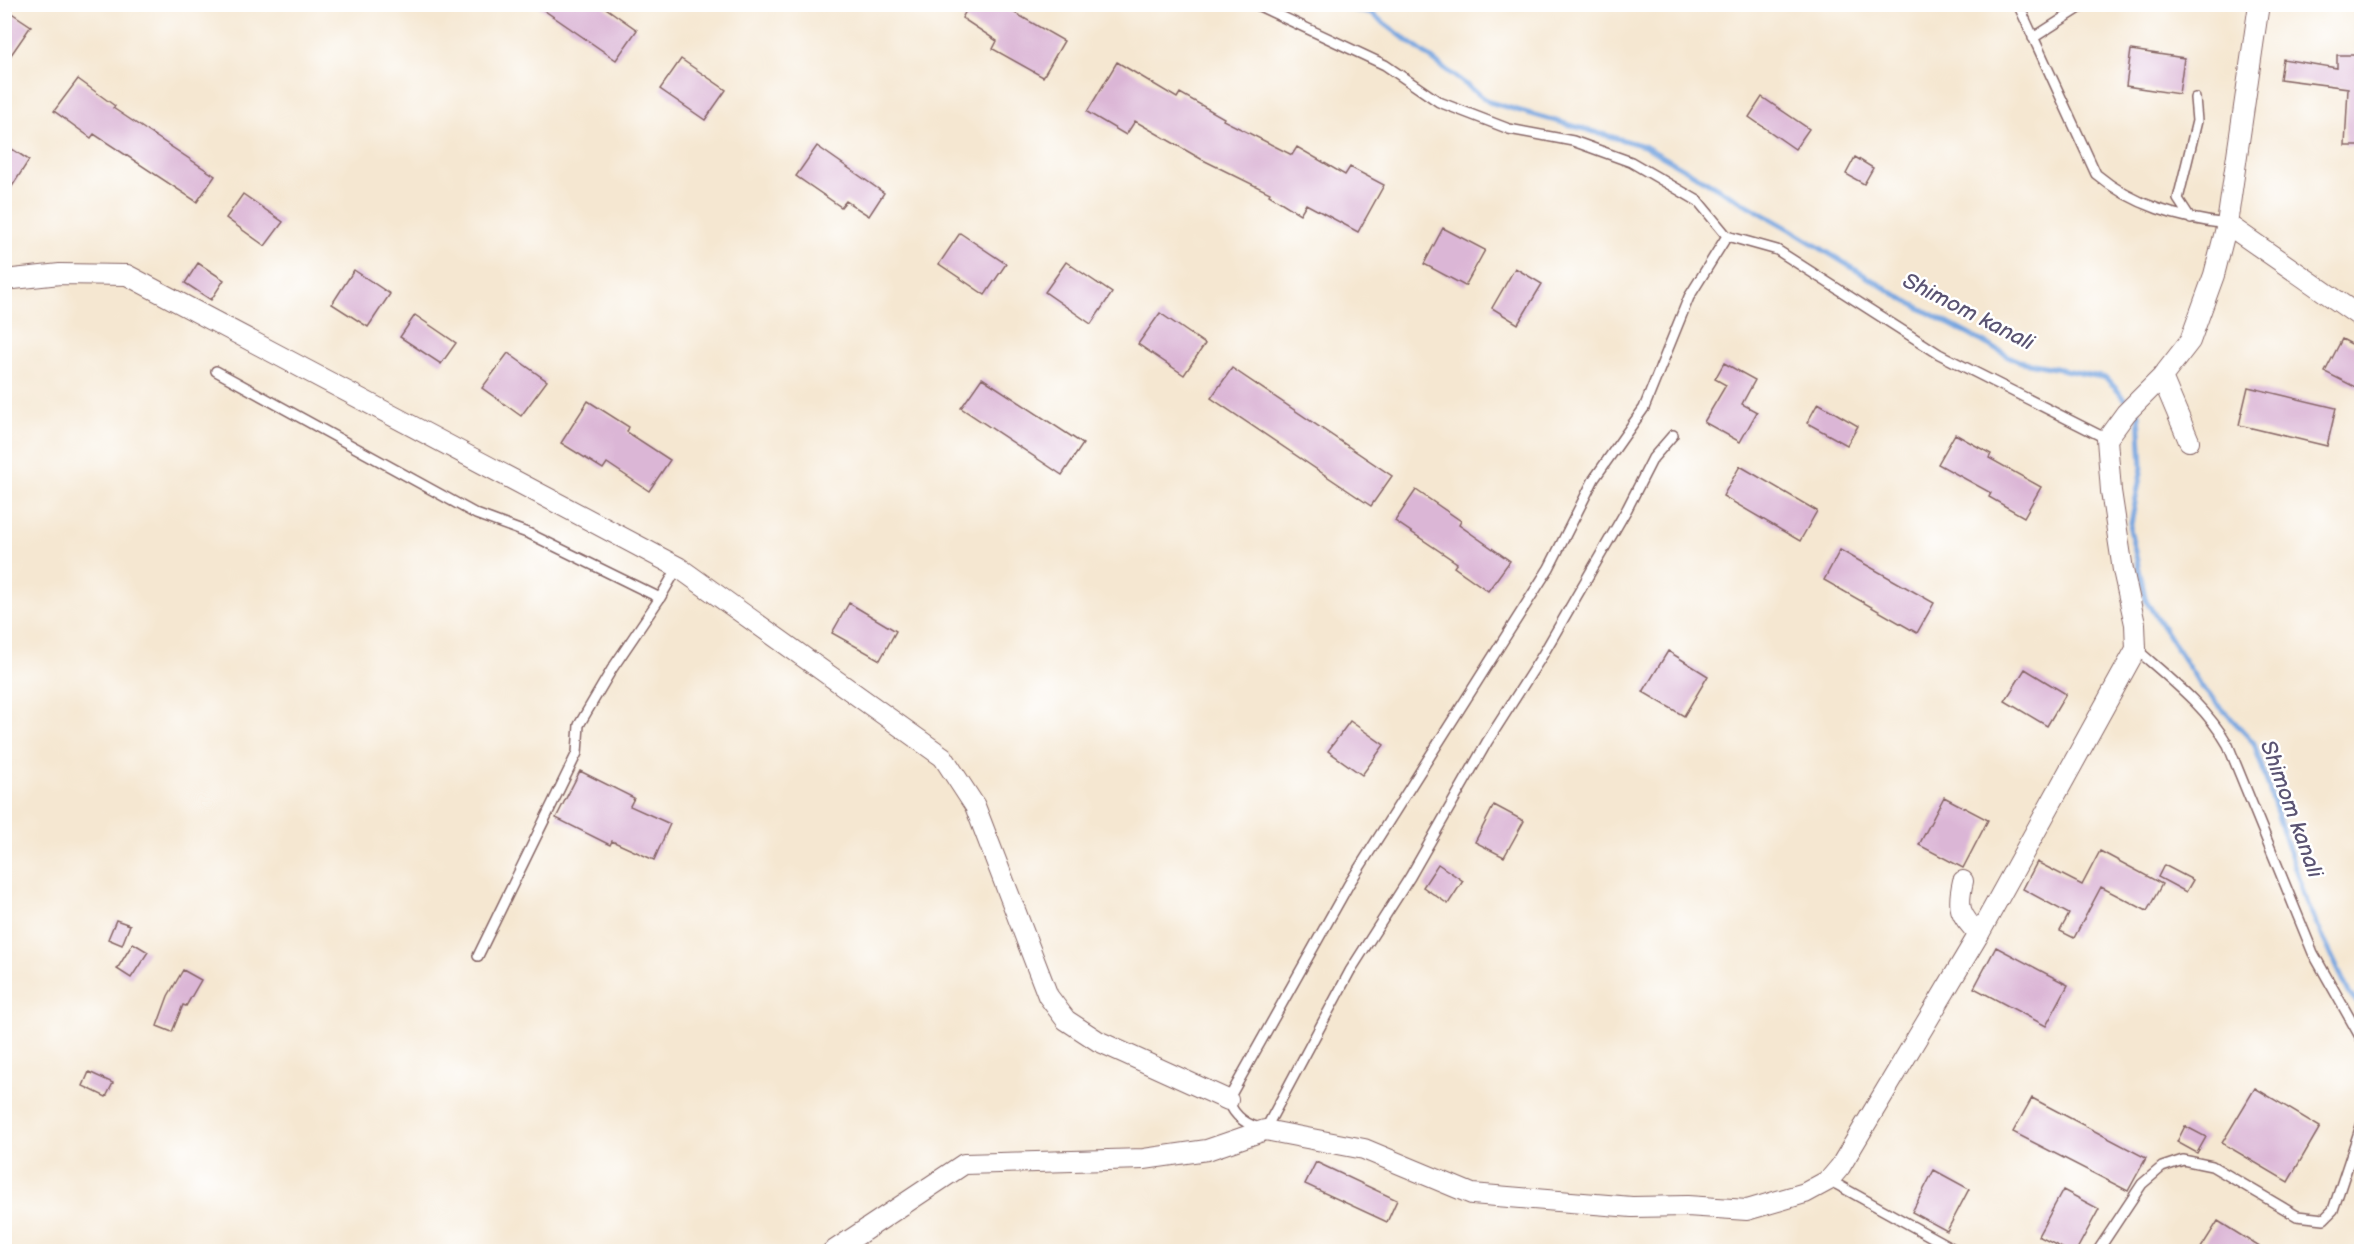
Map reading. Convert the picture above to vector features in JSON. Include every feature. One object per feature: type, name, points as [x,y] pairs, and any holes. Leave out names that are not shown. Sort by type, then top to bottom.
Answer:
[{"type":"street","points":[[832,1251],[964,1164],[1144,1159],[1207,1150],[1264,1130],[1364,1149],[1472,1194],[1632,1207],[1687,1206],[1748,1210],[1805,1193],[1829,1180],[1840,1167],[1979,933],[2136,648],[2135,624],[2123,570],[2111,491],[2107,439],[2126,413],[2156,382],[2190,340],[2214,275],[2227,224],[2259,4]]},
{"type":"street","points":[[2227,224],[2361,318]]},
{"type":"street","points":[[4,280],[60,274],[128,275],[678,567],[943,757],[975,806],[1048,996],[1066,1020],[1098,1041],[1228,1100]]},
{"type":"street","points":[[2156,382],[2189,441]]},
{"type":"street","points":[[1963,881],[1959,901],[1963,915],[1979,933]]},
{"type":"lane","points":[[1255,4],[1385,65],[1439,102],[1509,129],[1573,141],[1631,162],[1698,201],[1727,236],[1777,250],[1939,354],[2107,439]]},
{"type":"lane","points":[[2018,4],[2096,174],[2114,189],[2134,200],[2191,219],[2227,224]]},
{"type":"lane","points":[[2033,38],[2086,4]]},
{"type":"lane","points":[[2191,219],[2178,199],[2197,121],[2195,98]]},
{"type":"lane","points":[[1673,435],[1653,458],[1627,509],[1542,656],[1487,742],[1410,877],[1350,971],[1264,1130],[1247,1125],[1231,1109],[1228,1100],[1349,884],[1549,568],[1594,479],[1644,408],[1689,297],[1727,236]]},
{"type":"lane","points":[[216,371],[476,514],[530,534],[660,598]]},
{"type":"lane","points":[[478,956],[578,753],[579,725],[678,567]]},
{"type":"lane","points":[[2136,648],[2199,705],[2220,731],[2228,745],[2313,953],[2361,1040]]},
{"type":"lane","points":[[2097,1251],[2142,1184],[2162,1167],[2183,1160],[2212,1166],[2297,1216],[2324,1218],[2333,1210],[2361,1123]]},
{"type":"lane","points":[[1829,1180],[1959,1251]]},
{"type":"building","points":[[535,4],[600,4],[637,30],[616,60]]},
{"type":"building","points":[[970,4],[999,4],[1064,41],[1043,77],[993,49],[997,41],[962,18]]},
{"type":"building","points":[[4,8],[31,26],[4,65]]},
{"type":"building","points":[[2131,50],[2184,58],[2179,94],[2126,86]]},
{"type":"building","points":[[2337,55],[2361,55],[2361,146],[2345,146],[2348,88],[2280,79],[2283,59],[2337,68]]},
{"type":"building","points":[[681,59],[726,90],[705,120],[660,89]]},
{"type":"building","points":[[1117,62],[1177,98],[1180,93],[1224,118],[1223,120],[1292,155],[1297,147],[1345,175],[1350,167],[1384,185],[1358,232],[1306,204],[1300,214],[1269,195],[1270,193],[1201,159],[1135,121],[1126,135],[1087,112]]},
{"type":"building","points":[[78,79],[115,106],[113,108],[215,176],[197,202],[94,134],[91,138],[54,111]]},
{"type":"building","points":[[1762,97],[1809,129],[1795,149],[1749,117]]},
{"type":"building","points":[[4,144],[29,160],[4,199]]},
{"type":"building","points":[[817,146],[884,193],[869,216],[846,201],[841,207],[796,176]]},
{"type":"building","points":[[1855,157],[1873,168],[1864,184],[1846,174]]},
{"type":"building","points":[[243,194],[283,222],[265,246],[226,218]]},
{"type":"building","points":[[1443,228],[1485,250],[1465,286],[1424,264]]},
{"type":"building","points":[[960,233],[1006,264],[985,295],[939,264]]},
{"type":"building","points":[[1066,262],[1112,293],[1091,324],[1045,292]]},
{"type":"building","points":[[198,263],[224,280],[211,300],[185,283]]},
{"type":"building","points":[[1515,268],[1542,284],[1518,324],[1492,308]]},
{"type":"building","points":[[354,270],[390,294],[368,327],[332,304]]},
{"type":"building","points":[[1160,313],[1205,344],[1184,375],[1138,344]]},
{"type":"building","points":[[415,315],[456,343],[441,364],[400,337]]},
{"type":"building","points":[[2342,339],[2361,349],[2361,390],[2325,372]]},
{"type":"building","points":[[508,353],[547,381],[521,416],[482,388]]},
{"type":"building","points":[[1724,363],[1755,380],[1742,404],[1757,412],[1740,442],[1704,422],[1726,385],[1715,379]]},
{"type":"building","points":[[1232,368],[1392,476],[1371,506],[1211,398]]},
{"type":"building","points":[[982,378],[1083,444],[1062,475],[961,408]]},
{"type":"building","points":[[2248,387],[2336,408],[2327,446],[2239,425]]},
{"type":"building","points":[[588,401],[629,427],[627,432],[670,460],[649,491],[607,463],[603,469],[561,443]]},
{"type":"building","points":[[1818,403],[1858,426],[1847,445],[1807,423]]},
{"type":"building","points":[[1955,434],[1991,454],[1989,458],[2041,487],[2024,517],[1989,497],[1991,493],[1938,464]]},
{"type":"building","points":[[1740,466],[1817,511],[1800,541],[1723,496]]},
{"type":"building","points":[[1416,490],[1461,521],[1459,525],[1510,561],[1488,591],[1454,567],[1457,563],[1395,521]]},
{"type":"building","points":[[1840,550],[1934,603],[1917,633],[1824,580]]},
{"type":"building","points":[[849,603],[896,631],[880,660],[832,633]]},
{"type":"building","points":[[1668,651],[1708,676],[1684,716],[1643,692]]},
{"type":"building","points":[[2025,669],[2066,694],[2047,726],[2005,701]]},
{"type":"building","points":[[1350,721],[1384,745],[1362,775],[1328,751]]},
{"type":"building","points":[[580,771],[634,798],[630,806],[670,824],[654,860],[612,841],[610,845],[556,818]]},
{"type":"building","points":[[1944,797],[1988,820],[1963,868],[1919,845]]},
{"type":"building","points":[[1494,805],[1524,821],[1504,857],[1475,842]]},
{"type":"building","points":[[2100,851],[2162,884],[2147,911],[2101,887],[2074,938],[2060,931],[2069,914],[2023,889],[2037,862],[2082,885]]},
{"type":"building","points":[[1438,864],[1463,881],[1448,904],[1423,887]]},
{"type":"building","points":[[2164,865],[2193,880],[2186,892],[2158,877]]},
{"type":"building","points":[[116,920],[130,925],[122,945],[108,939]]},
{"type":"building","points":[[133,943],[148,952],[131,978],[117,969]]},
{"type":"building","points":[[1996,947],[2068,985],[2046,1026],[1974,988]]},
{"type":"building","points":[[183,970],[201,980],[186,1006],[183,1005],[172,1032],[157,1026],[168,996]]},
{"type":"building","points":[[89,1072],[113,1083],[106,1097],[83,1086]]},
{"type":"building","points":[[2255,1088],[2320,1127],[2288,1182],[2222,1143]]},
{"type":"building","points":[[2032,1098],[2146,1158],[2128,1191],[2013,1132]]},
{"type":"building","points":[[2185,1126],[2206,1137],[2197,1153],[2177,1142]]},
{"type":"building","points":[[1316,1162],[1397,1200],[1387,1222],[1305,1184]]},
{"type":"building","points":[[1934,1170],[1969,1189],[1947,1231],[1912,1212]]},
{"type":"building","points":[[2063,1190],[2099,1209],[2076,1251],[2068,1251],[2038,1236]]},
{"type":"building","points":[[2218,1221],[2266,1251],[2199,1251]]},
{"type":"waterway","name":"Shimom kanali","points":[[1331,4],[1372,14],[1489,102],[1644,146],[1791,230],[1903,299],[2018,361],[2106,378],[2129,403]]},
{"type":"waterway","name":"Shimom kanali","points":[[2135,409],[2139,413],[2142,467],[2130,529],[2146,601],[2201,686],[2254,743],[2306,901],[2350,995],[2362,1006]]}]
